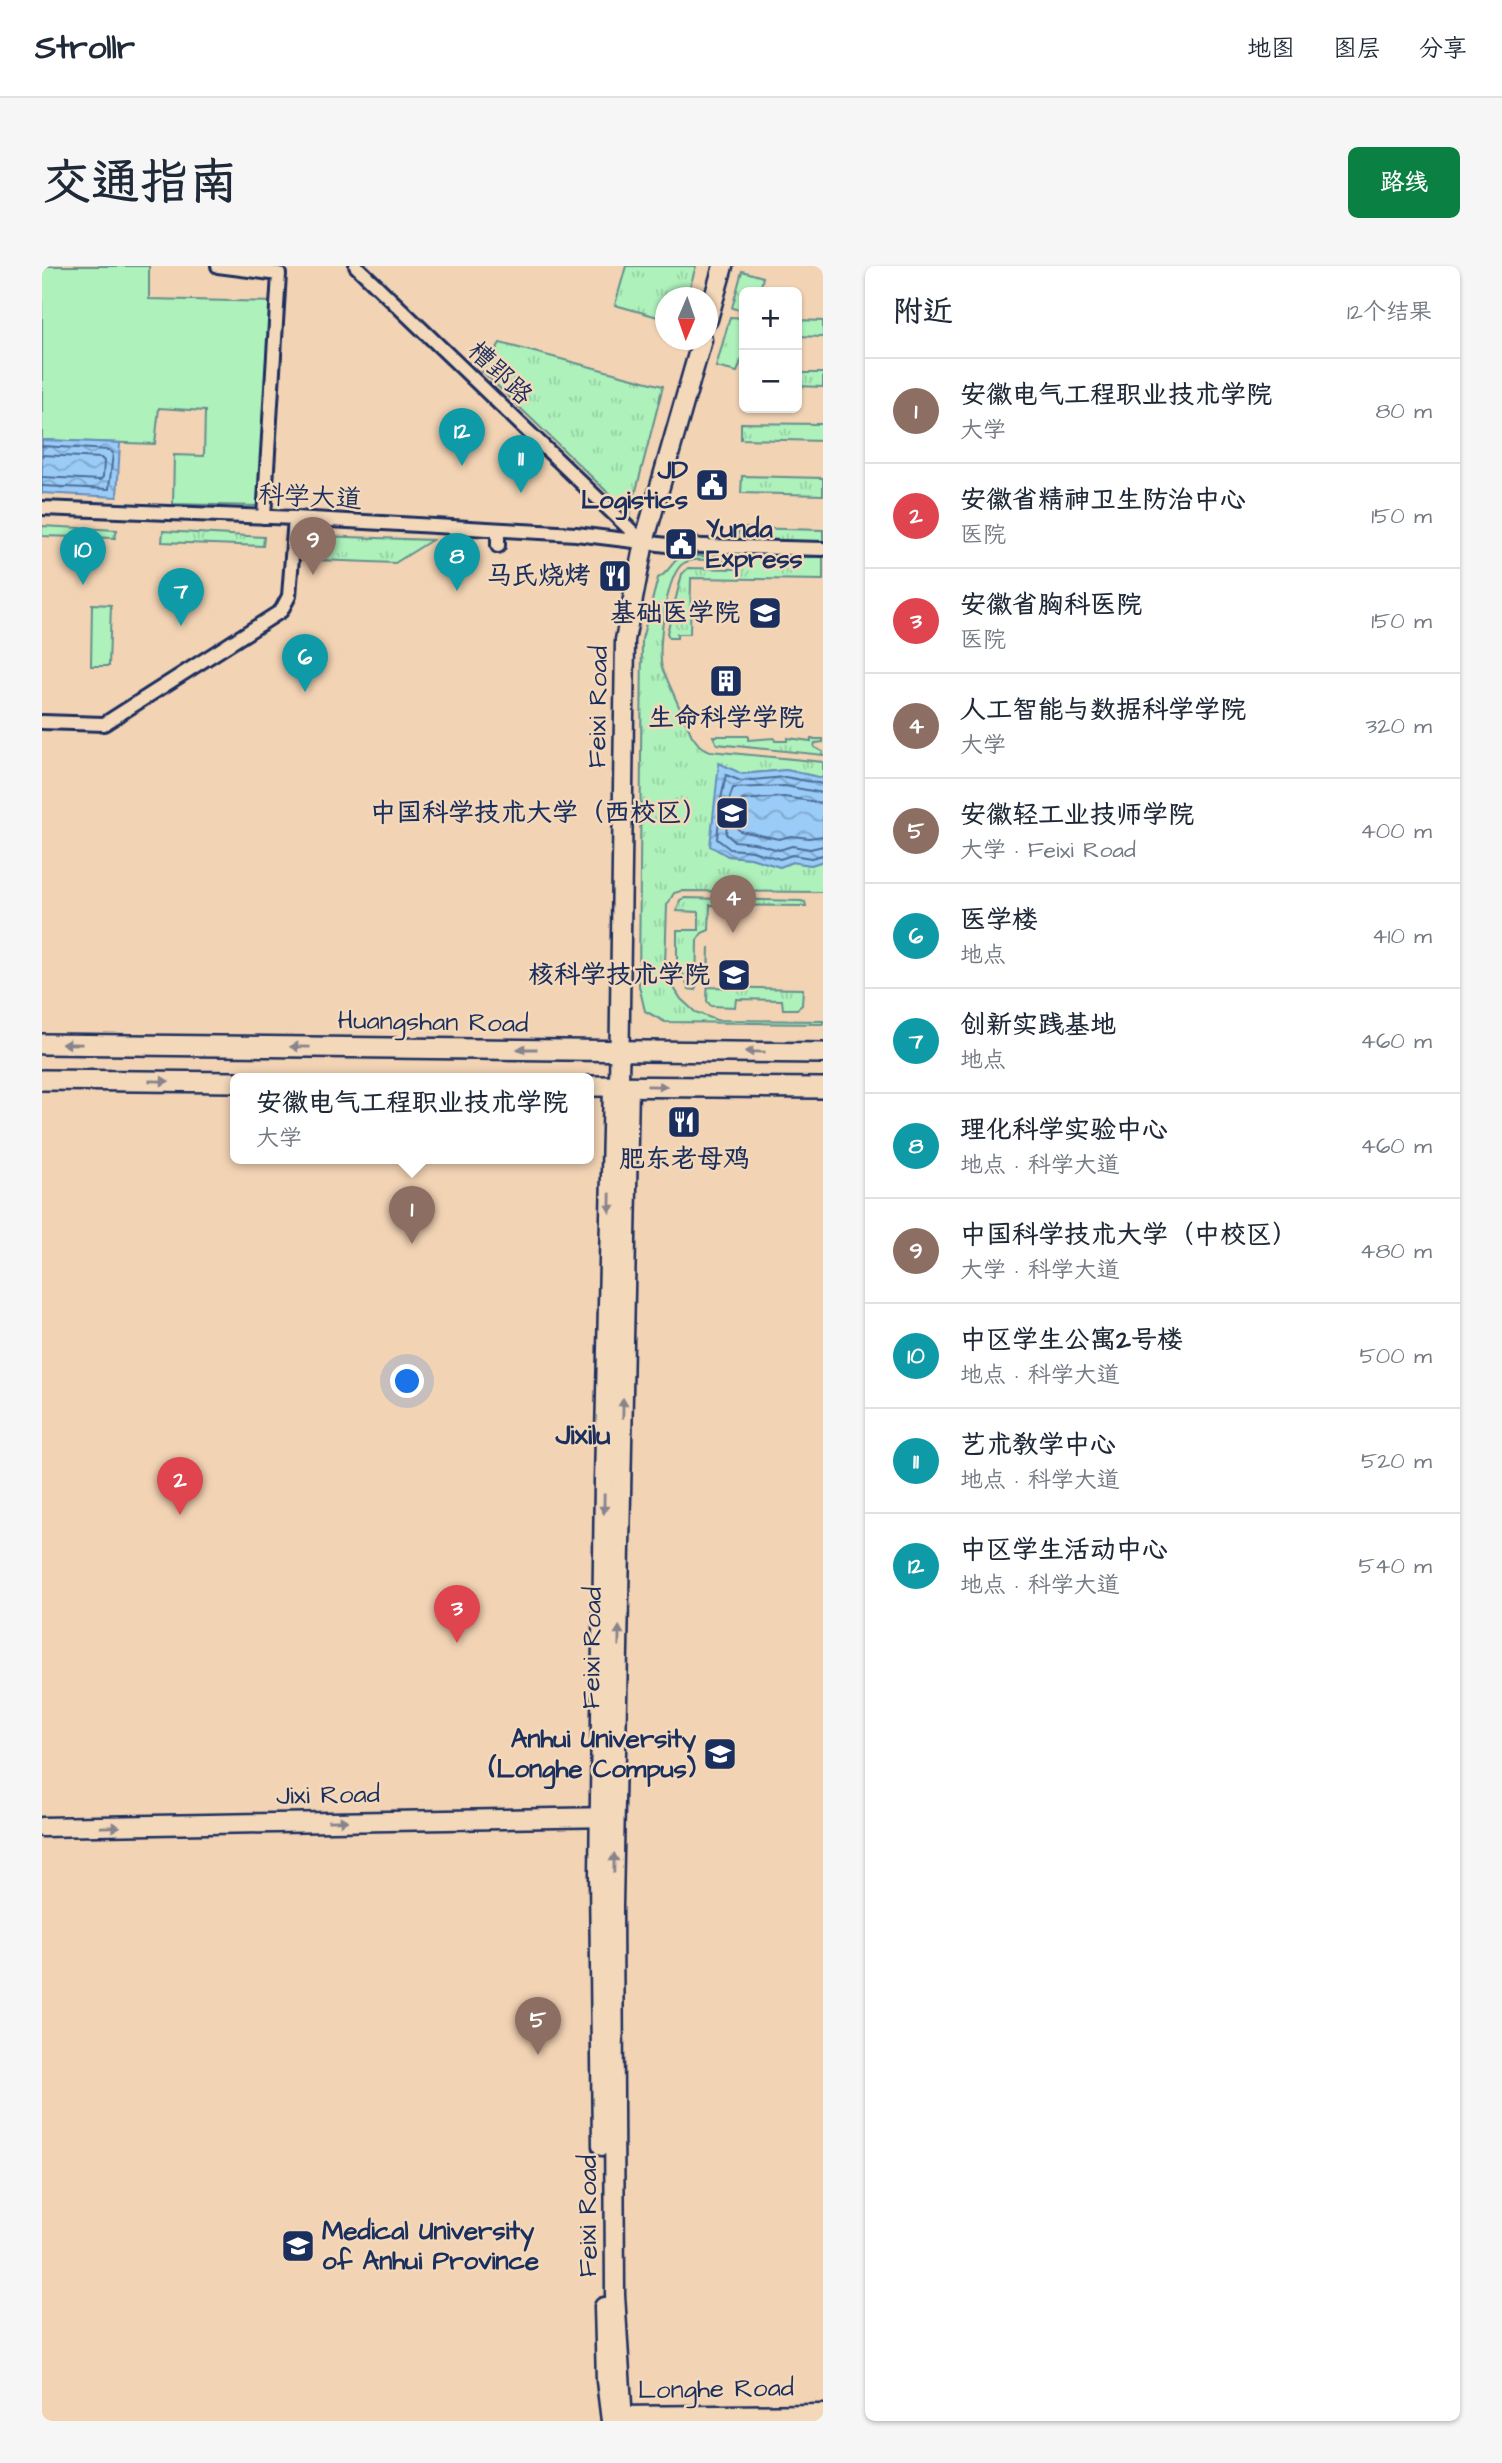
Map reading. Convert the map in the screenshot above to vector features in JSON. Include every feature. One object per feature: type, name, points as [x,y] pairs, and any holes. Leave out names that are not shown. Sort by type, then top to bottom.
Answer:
[{"type":"main road","points":[[717,287],[723,266]]},
{"type":"main road","name":"Feixi Road","points":[[616,2419],[606,2381],[605,2314],[608,1816],[604,1469],[621,1050],[625,640],[644,542],[699,350]]},
{"type":"main road","name":"Huangshan Road","points":[[42,1044],[823,1054]]},
{"type":"main road","points":[[42,1080],[230,1082]]},
{"type":"main road","points":[[594,1086],[823,1088]]},
{"type":"main road","name":"Jixi Road","points":[[42,1827],[608,1816]]},
{"type":"main road","name":"Longhe Road","points":[[616,2419],[823,2414]]},
{"type":"street","points":[[218,266],[279,274],[264,517]]},
{"type":"street","name":"槽郢路","points":[[356,266],[644,542]]},
{"type":"street","name":"科学大道","points":[[42,508],[576,534],[736,548],[823,549]]},
{"type":"street","points":[[42,722],[104,724],[281,611],[289,596],[295,519]]},
{"type":"street","points":[[498,530],[498,546]]},
{"type":"green space","points":[[42,266],[149,266],[149,299],[275,302],[259,506],[173,504],[174,455],[204,456],[205,411],[159,408],[155,444],[42,440]]},
{"type":"green space","points":[[626,266],[696,266],[690,287],[655,287],[655,316],[615,305]]},
{"type":"green space","points":[[742,271],[763,277],[761,287],[739,287],[739,310],[732,308]]},
{"type":"green space","points":[[730,317],[739,318],[737,372],[716,367]]},
{"type":"green space","points":[[802,320],[823,321],[823,337],[802,336]]},
{"type":"green space","points":[[500,343],[663,386],[630,514],[480,369],[489,362]]},
{"type":"green space","points":[[802,373],[823,373],[823,387],[802,386]]},
{"type":"green space","points":[[741,423],[823,424],[823,441],[741,439]]},
{"type":"green space","points":[[742,476],[823,478],[823,495],[741,493]]},
{"type":"green space","points":[[42,526],[117,530],[115,538],[42,536]]},
{"type":"green space","points":[[739,528],[823,530],[823,544],[741,543],[737,540]]},
{"type":"green space","points":[[163,531],[264,537],[263,546],[162,542]]},
{"type":"green space","points":[[320,536],[432,540],[395,563],[319,560]]},
{"type":"green space","points":[[683,555],[729,558],[727,561],[699,560],[684,563],[672,581],[664,612],[662,668],[692,736],[700,746],[710,751],[823,762],[823,778],[786,770],[742,774],[719,850],[728,856],[751,858],[780,867],[792,862],[811,865],[823,861],[823,892],[674,893],[667,905],[665,965],[671,983],[681,999],[695,1012],[716,1020],[823,1021],[823,1024],[665,1022],[645,1011],[639,986],[642,639],[658,578]]},
{"type":"green space","points":[[743,557],[823,557],[823,580],[691,578],[690,634],[677,634],[677,638],[669,638],[667,633],[682,574],[688,568],[735,569]]},
{"type":"green space","points":[[92,604],[111,605],[109,666],[91,666]]},
{"type":"green space","points":[[713,736],[748,736],[748,740],[774,738],[775,741],[787,741],[787,738],[811,741],[823,739],[823,742],[815,743],[814,747],[823,752],[823,755],[717,744]]},
{"type":"green space","points":[[680,900],[801,901],[805,902],[806,906],[710,905],[709,930],[702,933],[697,940],[696,990],[689,989],[677,961],[677,930],[699,930],[699,912],[677,911]]},
{"type":"green space","points":[[709,947],[708,987],[803,989],[802,1005],[797,1009],[783,1009],[782,1000],[736,999],[735,1007],[711,1006],[707,1001]]},
{"type":"water","points":[[42,440],[120,443],[117,497],[42,493]]},
{"type":"water","points":[[719,763],[742,774],[786,770],[823,778],[823,861],[811,865],[792,862],[780,867],[751,858],[728,856],[710,846]]},
{"type":"place","name":"中区学生活动中心","points":[[462,466]]},
{"type":"place","name":"JD Logistics","points":[[712,485]]},
{"type":"place","name":"艺术教学中心","points":[[521,493]]},
{"type":"place","name":"Yunda Express","points":[[681,544]]},
{"type":"place","name":"中国科学技术大学（中校区）","points":[[313,575]]},
{"type":"place","name":"马氏烧烤","points":[[615,576]]},
{"type":"place","name":"中区学生公寓2号楼","points":[[83,585]]},
{"type":"place","name":"理化科学实验中心","points":[[457,591]]},
{"type":"place","name":"基础医学院","points":[[765,613]]},
{"type":"place","name":"创新实践基地","points":[[181,626]]},
{"type":"place","name":"生命科学学院","points":[[726,681]]},
{"type":"place","name":"医学楼","points":[[305,692]]},
{"type":"place","name":"中国科学技术大学（西校区）","points":[[732,813]]},
{"type":"place","name":"人工智能与数据科学学院","points":[[733,933]]},
{"type":"place","name":"核科学技术学院","points":[[734,975]]},
{"type":"place","name":"肥东老母鸡","points":[[684,1122]]},
{"type":"place","name":"安徽电气工程职业技术学院","points":[[412,1244]]},
{"type":"place","name":"安徽省精神卫生防治中心","points":[[180,1515]]},
{"type":"place","name":"安徽省胸科医院","points":[[457,1643]]},
{"type":"place","name":"Anhui University (Longhe Compus)","points":[[720,1754]]},
{"type":"place","name":"安徽轻工业技师学院","points":[[538,2055]]},
{"type":"place","name":"Medical University of Anhui Province","points":[[298,2246]]},
{"type":"district","name":"Jixilu","points":[[583,1435]]}]
